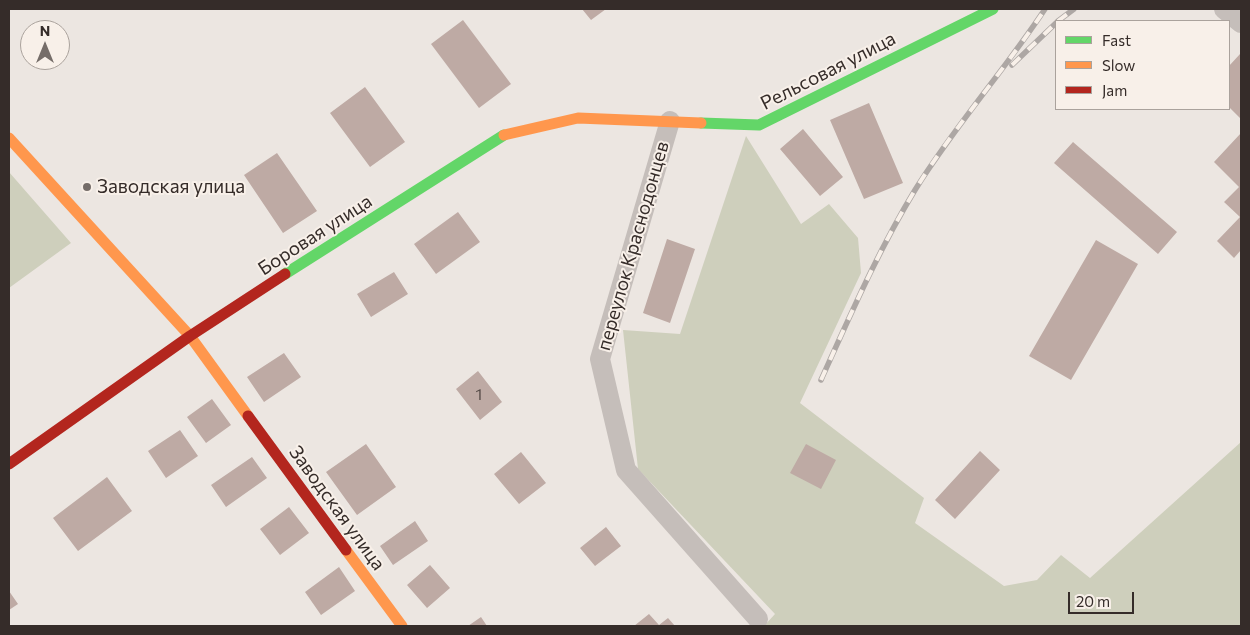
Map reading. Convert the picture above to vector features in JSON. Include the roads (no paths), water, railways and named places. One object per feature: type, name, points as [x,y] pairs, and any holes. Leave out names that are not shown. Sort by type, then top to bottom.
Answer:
[{"type":"street","name":"Рельсовая улица","points":[[670,121],[759,126],[993,9]]},
{"type":"street","points":[[1224,9],[1241,23]]},
{"type":"street","name":"Боровая улица","points":[[9,464],[190,336],[500,136],[578,118],[670,121]]},
{"type":"street","name":"переулок Краснодонцев","points":[[670,121],[600,359],[626,470],[758,619]]},
{"type":"street","name":"Заводская улица","points":[[9,138],[190,336],[402,626]]},
{"type":"railway","points":[[821,380],[877,260],[915,190],[946,144],[1045,9]]},
{"type":"railway","points":[[1059,20],[1074,9]]},
{"type":"railway","points":[[1012,65],[1055,24]]},
{"type":"place","name":"Заводская улица","points":[[87,187]]}]
